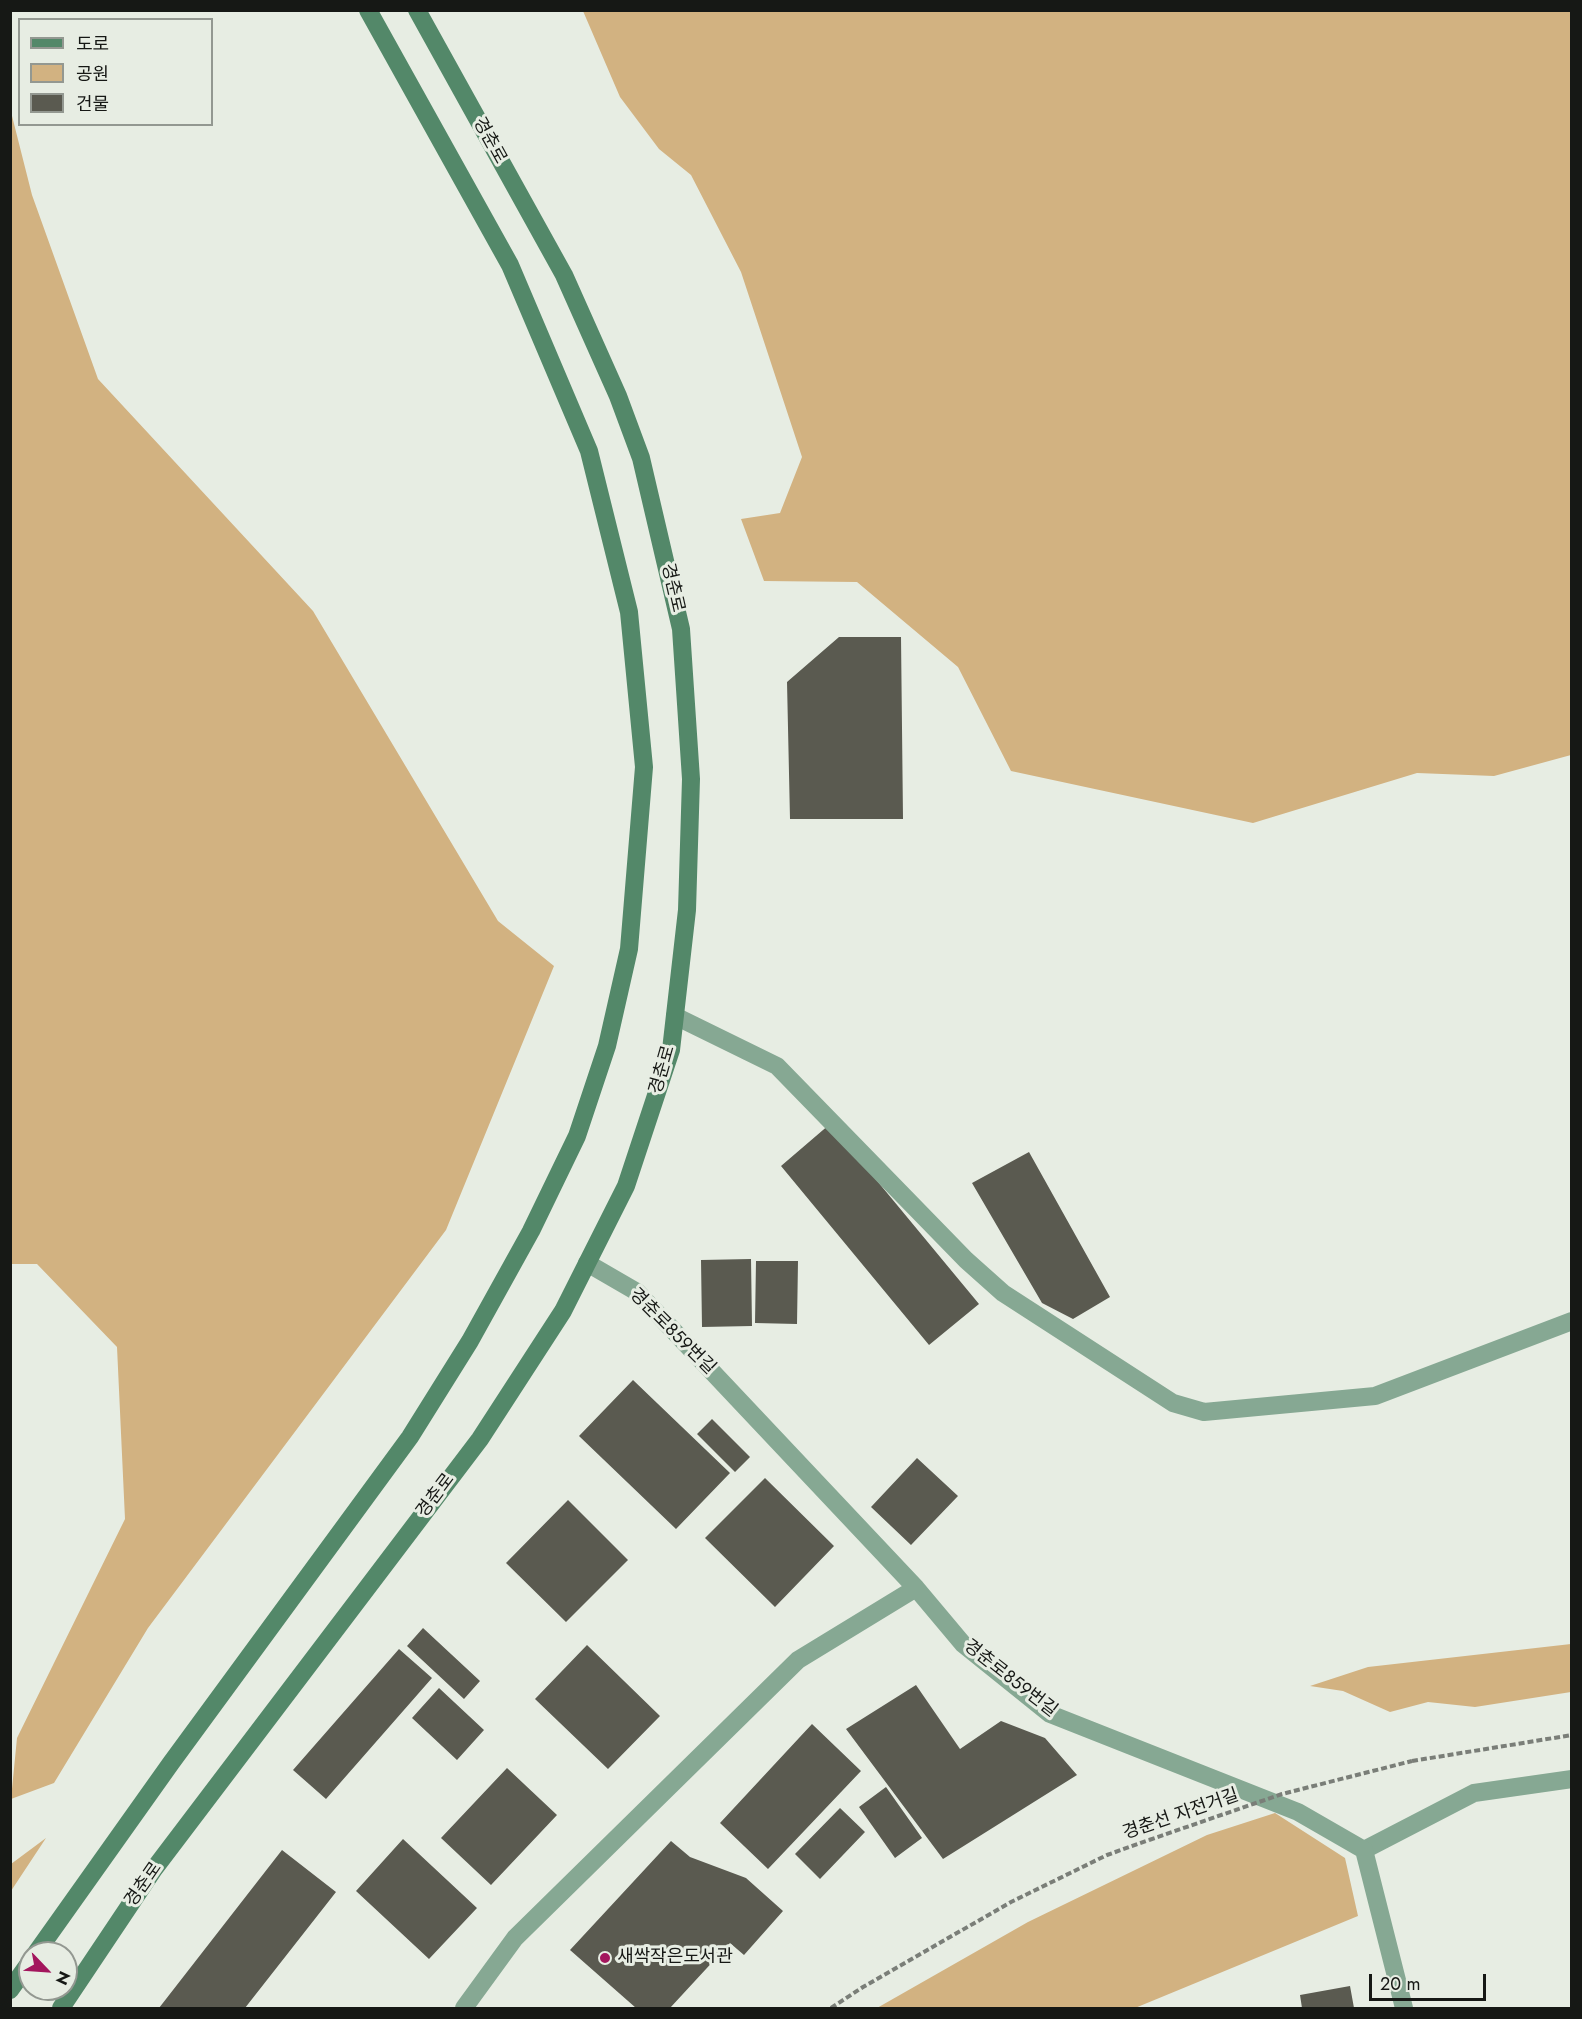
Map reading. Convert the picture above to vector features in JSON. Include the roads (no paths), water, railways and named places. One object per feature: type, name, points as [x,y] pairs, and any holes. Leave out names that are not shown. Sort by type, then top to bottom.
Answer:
[{"type":"street","points":[[45,1941],[171,1763],[410,1437],[471,1341],[531,1231],[577,1136],[607,1046],[629,949],[644,767],[629,612],[589,451],[510,265],[368,10]]},
{"type":"street","name":"경춘로","points":[[61,2008],[154,1869],[480,1439],[563,1311],[626,1186],[671,1050],[687,910],[692,779],[681,629],[642,458],[618,396],[564,275],[417,10]]},
{"type":"street","points":[[675,1016],[777,1066],[966,1260],[1004,1293],[1173,1403],[1204,1412],[1375,1396],[1572,1321]]},
{"type":"street","name":"경춘로859번길","points":[[587,1263],[637,1292],[916,1588],[963,1644],[1050,1714],[1298,1812],[1364,1850]]},
{"type":"street","points":[[464,2008],[515,1938],[798,1660],[916,1588]]},
{"type":"street","points":[[1404,2008],[1364,1850],[1474,1793],[1572,1779]]},
{"type":"place","name":"새싹작은도서관","points":[[605,1958]]}]
